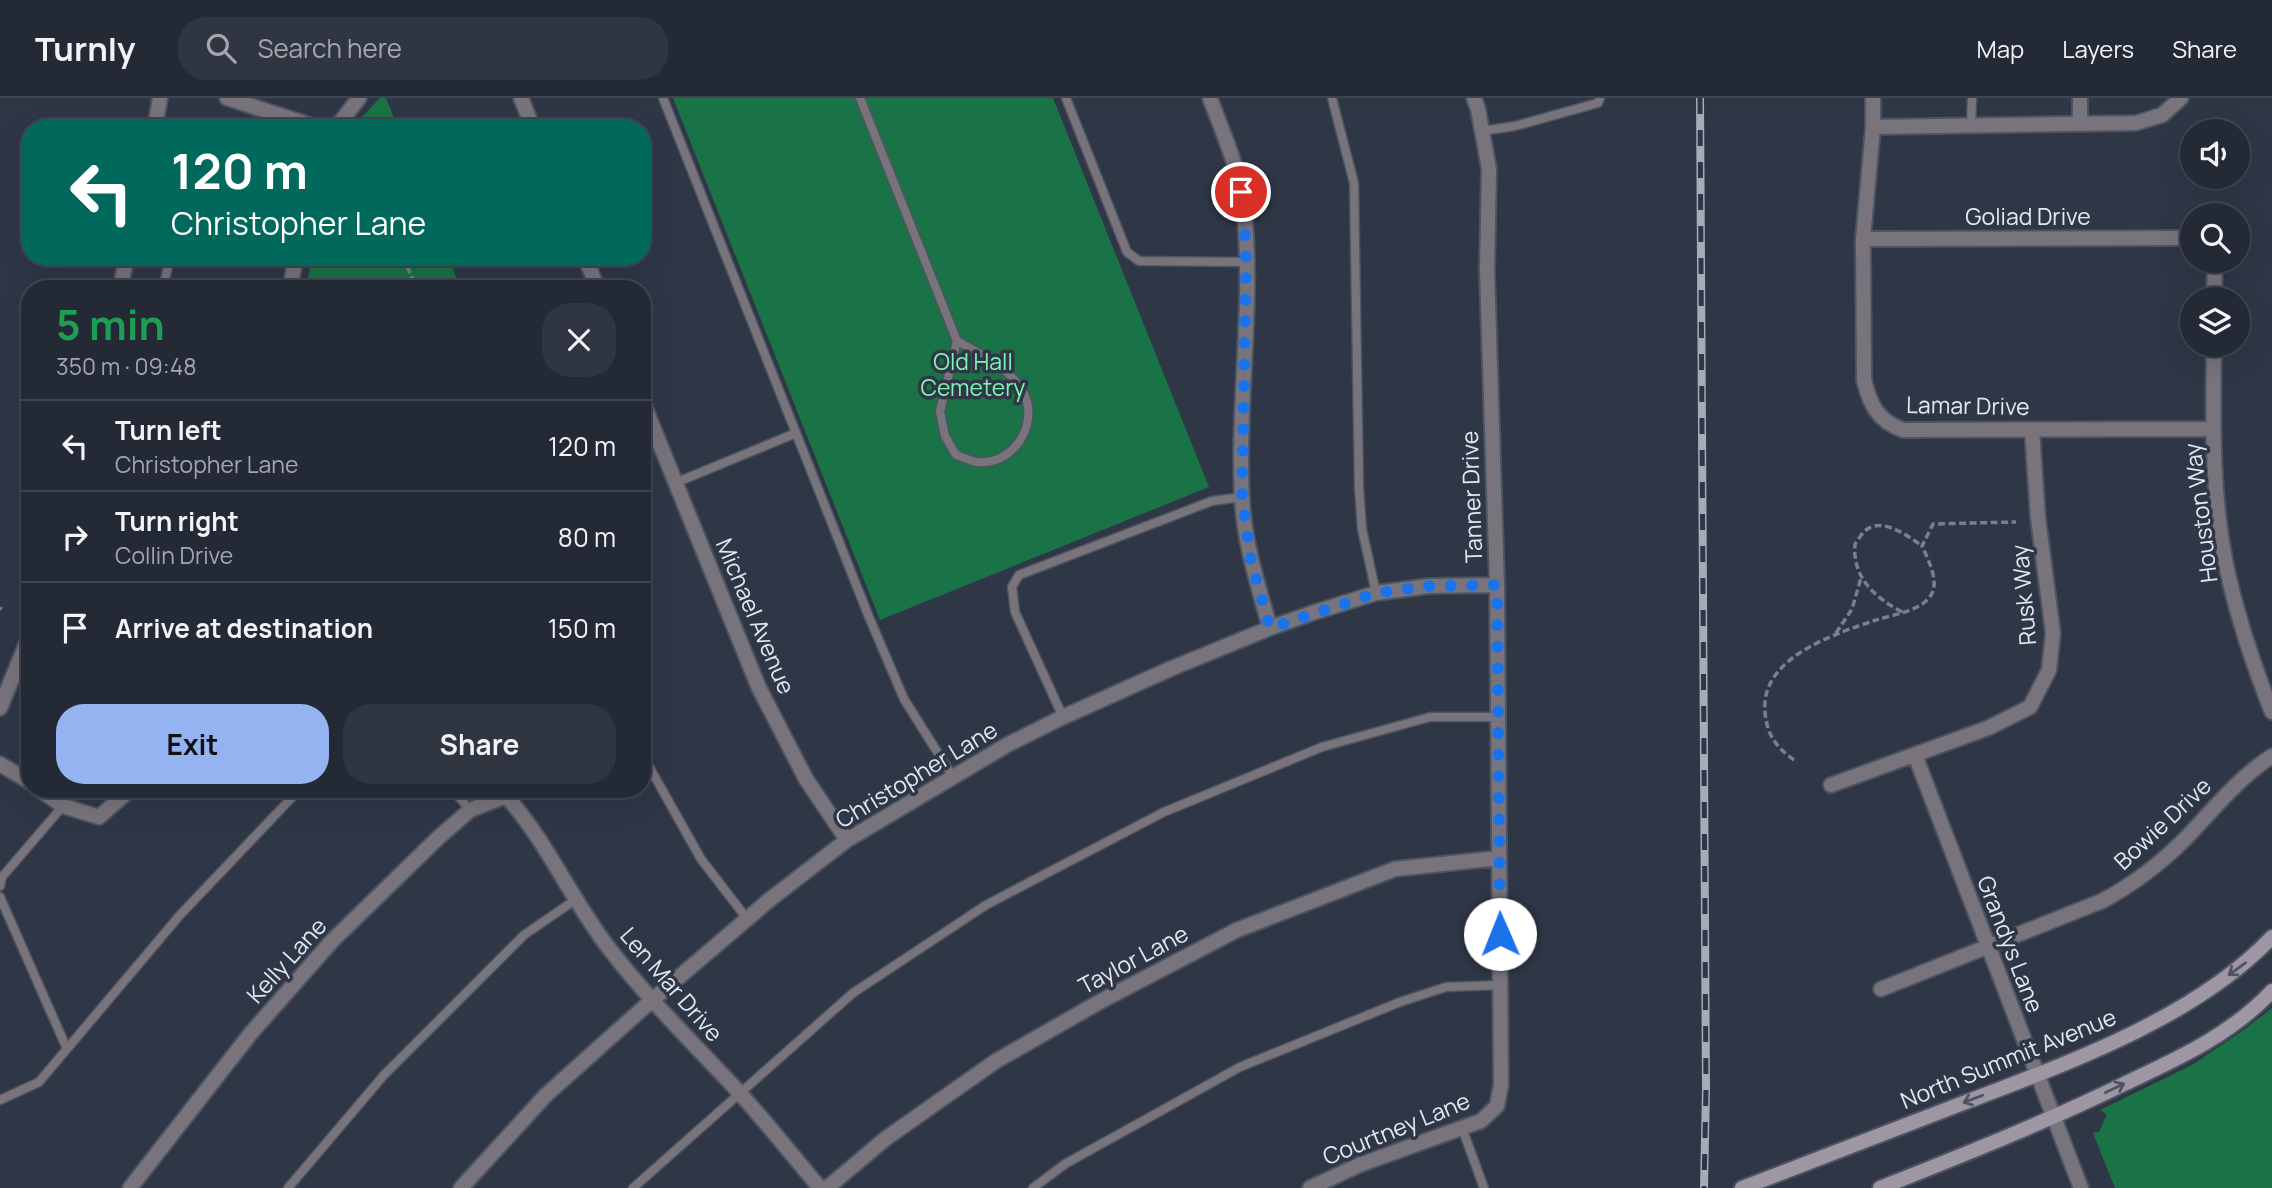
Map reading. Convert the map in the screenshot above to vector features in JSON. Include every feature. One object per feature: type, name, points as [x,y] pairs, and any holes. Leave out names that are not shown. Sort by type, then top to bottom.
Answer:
[{"type":"main road","name":"North Summit Avenue","points":[[1742,1188],[2037,1075],[2156,1021],[2207,990],[2253,957],[2272,937]]},
{"type":"main road","points":[[1880,1188],[2053,1118],[2207,1044],[2260,1004],[2272,991]]},
{"type":"street","points":[[156,119],[160,98]]},
{"type":"street","points":[[227,98],[291,119]]},
{"type":"street","points":[[343,119],[359,98]]},
{"type":"street","points":[[521,98],[529,119]]},
{"type":"street","points":[[1210,98],[1237,175],[1244,208],[1246,262],[1242,497],[1251,561],[1270,628]]},
{"type":"street","name":"Tanner Drive","points":[[1474,98],[1489,169],[1487,271],[1497,585],[1502,1086],[1497,1106]]},
{"type":"street","name":"Lamar Drive","points":[[1873,98],[1863,239],[1864,380],[1868,400],[1877,415],[1889,425],[1903,430],[2213,429]]},
{"type":"street","points":[[2080,98],[2080,124]]},
{"type":"street","points":[[1873,127],[2136,123],[2162,115],[2180,98]]},
{"type":"street","name":"Goliad Drive","points":[[1863,239],[2180,238]]},
{"type":"street","name":"Houston Way","points":[[2214,357],[2213,429],[2217,495],[2227,573],[2249,652],[2272,712]]},
{"type":"street","name":"Michael Avenue","points":[[651,422],[759,688],[806,779],[847,841]]},
{"type":"street","name":"Rusk Way","points":[[1831,785],[1989,728],[2030,706],[2049,670],[2053,632],[2038,518],[2032,430]]},
{"type":"street","name":"Christopher Lane","points":[[461,1188],[546,1095],[768,901],[847,841],[1007,745],[1170,669],[1270,628],[1377,593],[1429,586],[1497,585]]},
{"type":"street","points":[[0,708],[21,657]]},
{"type":"street","name":"Grandys Lane","points":[[1915,755],[2081,1188]]},
{"type":"street","name":"Bowie Drive","points":[[1881,989],[2102,901],[2131,886],[2159,863],[2252,770],[2272,756]]},
{"type":"street","points":[[0,764],[21,777]]},
{"type":"street","points":[[53,798],[64,806],[99,817],[121,798]]},
{"type":"street","name":"Kelly Lane","points":[[130,1188],[251,1033],[332,942],[470,810],[498,798]]},
{"type":"street","name":"Len Mar Drive","points":[[512,798],[607,946],[651,1001],[738,1093],[820,1188]]},
{"type":"street","name":"Taylor Lane","points":[[827,1188],[885,1139],[996,1061],[1101,1001],[1237,930],[1395,869],[1499,858]]},
{"type":"street","name":"Courtney Lane","points":[[1310,1188],[1359,1165],[1481,1121],[1497,1106]]},
{"type":"lane","points":[[663,98],[904,699],[953,777]]},
{"type":"lane","points":[[860,98],[957,341],[940,411],[944,436],[956,455],[978,462],[1002,457],[1019,443],[1028,424],[1030,409],[1023,391],[1009,373],[957,341]]},
{"type":"lane","points":[[1066,98],[1127,252],[1139,261],[1246,262]]},
{"type":"lane","points":[[1332,98],[1354,183],[1359,488],[1362,529],[1377,593]]},
{"type":"lane","points":[[1482,131],[1515,126],[1574,110],[1598,103],[1600,98]]},
{"type":"lane","points":[[1971,126],[1972,98]]},
{"type":"lane","points":[[676,483],[796,433]]},
{"type":"lane","points":[[1063,717],[1015,612],[1012,587],[1019,575],[1212,501],[1242,497]]},
{"type":"lane","points":[[633,1188],[853,993],[986,905],[1164,812],[1322,747],[1430,717],[1498,717]]},
{"type":"lane","points":[[651,770],[701,859],[748,920]]},
{"type":"lane","points":[[0,1100],[39,1083],[180,915],[291,798]]},
{"type":"lane","points":[[460,798],[470,810]]},
{"type":"lane","points":[[0,886],[2,877],[64,806]]},
{"type":"lane","points":[[0,897],[67,1049]]},
{"type":"lane","points":[[288,1188],[384,1075],[496,962],[524,934],[575,900]]},
{"type":"lane","points":[[1033,1188],[1065,1164],[1240,1067],[1400,1002],[1446,987],[1500,985]]},
{"type":"lane","points":[[1462,1128],[1483,1188]]},
{"type":"path","points":[[1922,547],[1933,524],[2015,522]]},
{"type":"path","points":[[1794,760],[1775,745],[1767,727],[1764,704],[1771,683],[1796,656],[1817,642],[1902,612],[1927,600],[1933,590],[1934,578],[1922,547],[1896,529],[1877,525],[1866,530],[1855,544],[1856,566],[1871,592],[1902,612]]},
{"type":"path","points":[[1833,636],[1852,609],[1861,578]]},
{"type":"green space","points":[[380,98],[386,98],[394,119],[360,119]]},
{"type":"green space","name":"Old Hall Cemetery","points":[[673,98],[1053,98],[1209,487],[880,620]]},
{"type":"green space","points":[[310,266],[452,266],[457,280],[308,280]]},
{"type":"green space","points":[[2272,1008],[2272,1188],[2115,1188],[2093,1133],[2099,1132],[2107,1115],[2100,1110],[2192,1065]]},
{"type":"railway","points":[[1700,98],[1706,1089],[1704,1188]]},
{"type":"route","points":[[1241,192],[1246,262],[1242,497],[1251,561],[1270,628],[1377,593],[1429,586],[1497,585],[1500,934]]}]
